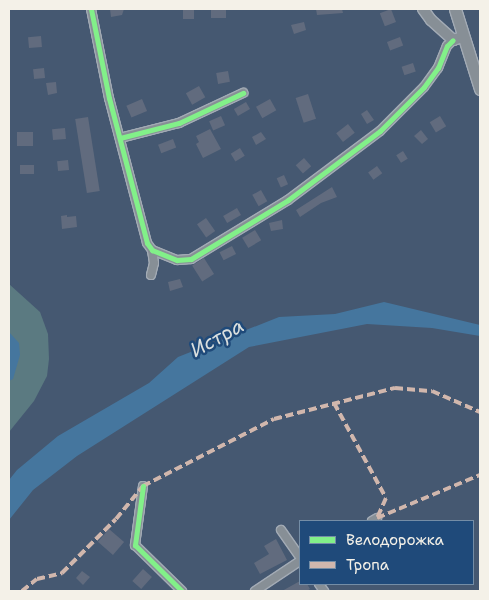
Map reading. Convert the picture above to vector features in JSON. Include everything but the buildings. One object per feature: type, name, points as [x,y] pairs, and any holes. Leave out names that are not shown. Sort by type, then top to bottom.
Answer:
[{"type":"main road","points":[[455,9],[458,39],[480,89]]},
{"type":"street","points":[[90,9],[142,227],[147,243],[152,250],[154,263],[151,275]]},
{"type":"street","points":[[152,250],[177,260],[191,259],[288,200],[380,131],[409,103],[438,68],[447,46],[458,39],[431,20],[423,9]]},
{"type":"street","points":[[120,138],[179,123],[244,93]]},
{"type":"street","points":[[143,486],[135,544],[182,591]]},
{"type":"street","points":[[281,530],[299,556]]},
{"type":"street","points":[[255,591],[299,562]]},
{"type":"green space","points":[[9,284],[40,312],[48,334],[49,359],[47,376],[34,401],[9,432]]},
{"type":"water","points":[[384,302],[480,325],[480,336],[432,328],[367,324],[249,347],[77,456],[33,490],[9,520],[9,480],[17,470],[58,436],[149,383],[178,357],[279,317],[335,314]]},
{"type":"water","points":[[9,332],[19,343],[20,355],[13,379],[9,381]]},
{"type":"marked path","points":[[22,591],[37,579],[62,573],[116,519],[143,486],[274,419],[395,388],[432,391],[480,412]]},
{"type":"marked path","points":[[334,403],[386,498],[377,518]]},
{"type":"marked path","points":[[377,518],[480,475]]},
{"type":"cycle path","points":[[91,9],[109,98],[147,243],[152,250],[177,260],[191,259],[288,200],[380,131],[424,87],[438,68],[447,46],[453,40]]},
{"type":"cycle path","points":[[120,138],[179,123],[243,93]]},
{"type":"cycle path","points":[[143,486],[135,545],[182,591]]},
{"type":"water label","name":"Истра","points":[[217,338]]}]
